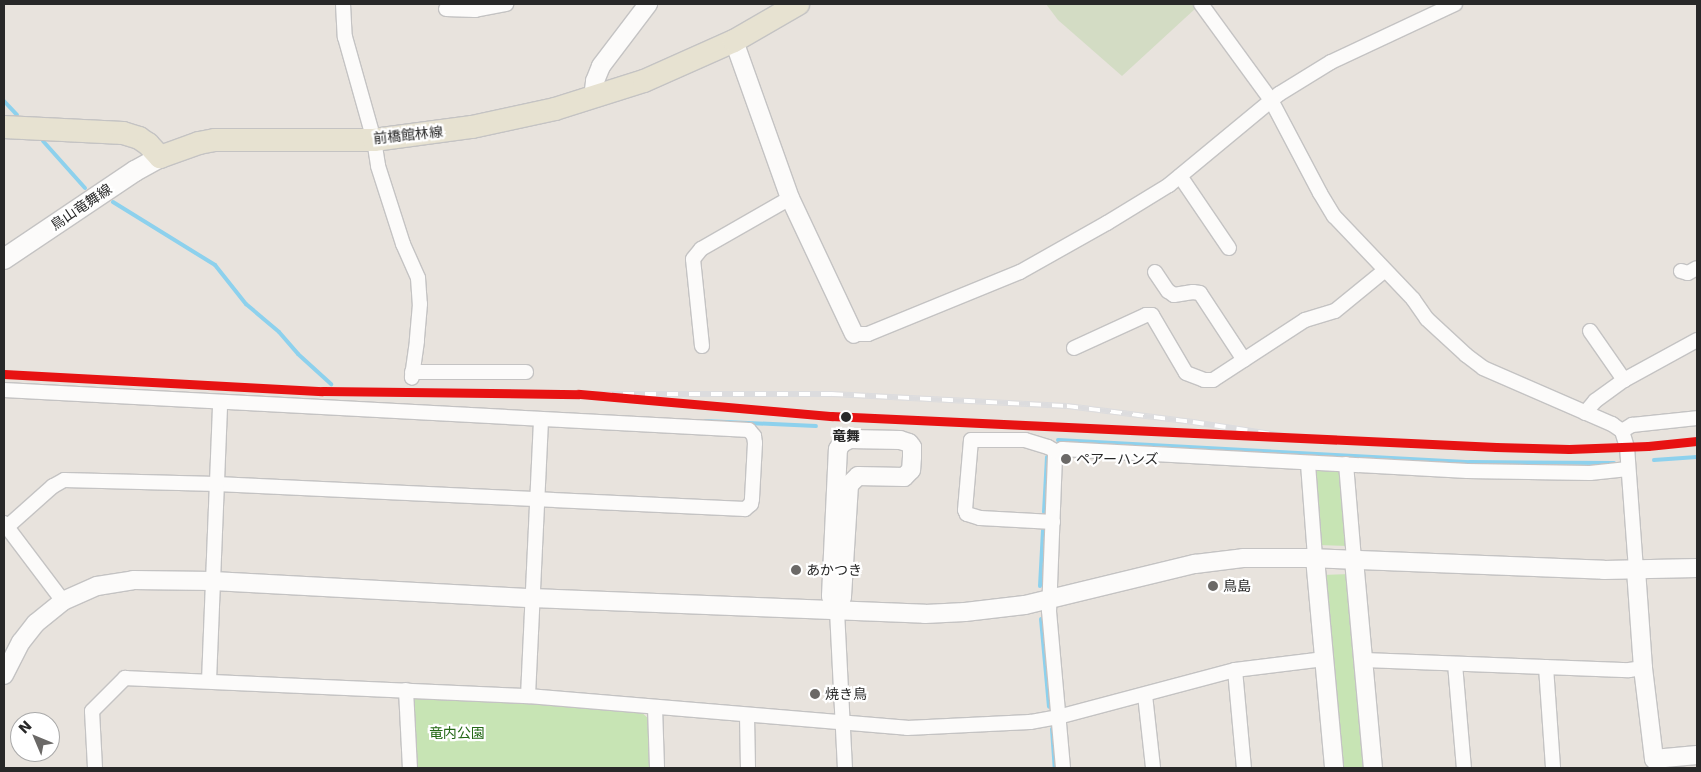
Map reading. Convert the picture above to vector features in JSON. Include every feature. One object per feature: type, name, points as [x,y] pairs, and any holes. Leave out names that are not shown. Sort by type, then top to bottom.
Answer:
[{"type":"main road","name":"前橋館林線","points":[[160,157],[199,142],[215,140],[374,140],[518,118],[593,98],[684,65],[734,41],[798,4]]},
{"type":"main road","points":[[4,127],[123,133],[139,138],[148,144],[160,157]]},
{"type":"main road","name":"鳥山竜舞線","points":[[4,258],[160,157]]},
{"type":"street","points":[[343,4],[345,37],[374,140],[378,166],[388,202],[418,278],[420,304],[412,375],[526,372]]},
{"type":"street","points":[[449,8],[475,10],[506,4]]},
{"type":"street","points":[[593,98],[595,82],[601,66],[643,4]]},
{"type":"street","points":[[1201,4],[1271,100],[1334,216],[1454,345],[1483,368],[1612,424],[1626,437],[1643,668],[1654,764],[1697,755]]},
{"type":"street","points":[[734,41],[790,198],[854,334],[868,334],[1020,272],[1107,223],[1180,176],[1271,100],[1331,62],[1455,4]]},
{"type":"street","points":[[1180,176],[1229,248]]},
{"type":"street","points":[[702,346],[692,259],[701,249],[790,198]]},
{"type":"street","points":[[1681,271],[1688,273],[1697,268]]},
{"type":"street","points":[[1074,348],[1146,315],[1152,315],[1186,373],[1204,380],[1212,380],[1305,320],[1334,311],[1384,271]]},
{"type":"street","points":[[1155,272],[1168,291],[1174,295],[1193,292],[1200,293],[1244,360]]},
{"type":"street","points":[[1590,331],[1624,380]]},
{"type":"street","points":[[1584,413],[1595,401],[1624,380],[1697,340]]},
{"type":"street","points":[[4,390],[749,430],[754,436],[752,499],[748,507],[741,509],[217,484],[64,480],[53,486],[5,525],[63,601]]},
{"type":"street","points":[[209,681],[220,402]]},
{"type":"street","points":[[1622,432],[1632,425],[1697,418]]},
{"type":"street","points":[[528,696],[536,498],[542,420]]},
{"type":"street","points":[[837,610],[842,597],[849,485],[858,476],[898,478],[908,474],[912,457],[912,447],[909,443],[900,440],[850,439],[842,443],[838,449],[831,596],[837,610],[845,768]]},
{"type":"street","points":[[1053,522],[980,518],[967,514],[969,445],[973,439],[1025,440],[1048,447],[1057,452]]},
{"type":"street","points":[[1057,452],[1062,449],[1308,464],[1553,473],[1590,473],[1628,469]]},
{"type":"street","points":[[1057,452],[1049,601],[1063,768]]},
{"type":"street","points":[[1308,464],[1334,768]]},
{"type":"street","points":[[1346,464],[1373,768]]},
{"type":"street","points":[[4,674],[21,642],[36,623],[63,601],[97,586],[118,581],[213,581],[532,598],[946,614],[1049,601],[1195,564],[1243,558],[1315,558],[1636,570],[1697,568]]},
{"type":"street","points":[[95,768],[92,711],[125,678],[528,696],[907,728],[980,726],[1058,717],[1235,670],[1324,659]]},
{"type":"street","points":[[1364,660],[1629,670],[1643,668]]},
{"type":"street","points":[[1456,664],[1464,768]]},
{"type":"street","points":[[1546,667],[1553,768]]},
{"type":"street","points":[[1235,670],[1244,768]]},
{"type":"street","points":[[406,690],[410,768]]},
{"type":"street","points":[[1145,694],[1153,768]]},
{"type":"street","points":[[654,707],[657,768]]},
{"type":"street","points":[[748,716],[748,768]]},
{"type":"green space","points":[[1046,4],[1193,4],[1196,8],[1122,76],[1058,20]]},
{"type":"green space","points":[[1318,470],[1340,472],[1348,546],[1318,545],[1313,474]]},
{"type":"green space","points":[[1351,574],[1368,768],[1339,768],[1321,575]]},
{"type":"green space","name":"竜内公園","points":[[417,697],[531,701],[641,712],[649,719],[652,768],[416,768],[411,702]]},
{"type":"waterway","points":[[4,101],[17,115]]},
{"type":"waterway","points":[[43,141],[85,188]]},
{"type":"waterway","points":[[113,202],[215,265],[246,304],[279,332],[298,354],[331,384]]},
{"type":"waterway","points":[[705,421],[816,426]]},
{"type":"waterway","points":[[1058,440],[1470,462],[1614,463]]},
{"type":"waterway","points":[[1044,512],[1047,457]]},
{"type":"waterway","points":[[1654,460],[1697,457]]},
{"type":"waterway","points":[[1040,586],[1043,530]]},
{"type":"waterway","points":[[1041,619],[1049,707]]},
{"type":"waterway","points":[[1052,729],[1055,768]]},
{"type":"railway","points":[[579,394],[832,394],[1067,406],[1298,438]]},
{"type":"transit line","points":[[4,374],[323,391],[579,394],[831,416],[1496,447],[1569,449],[1648,446],[1697,441]]},
{"type":"place","name":"竜舞","points":[[846,417]]},
{"type":"place","name":"ペアーハンズ","points":[[1066,459]]},
{"type":"place","name":"あかつき","points":[[796,570]]},
{"type":"place","name":"鳥島","points":[[1213,586]]},
{"type":"place","name":"焼き鳥","points":[[815,694]]}]
